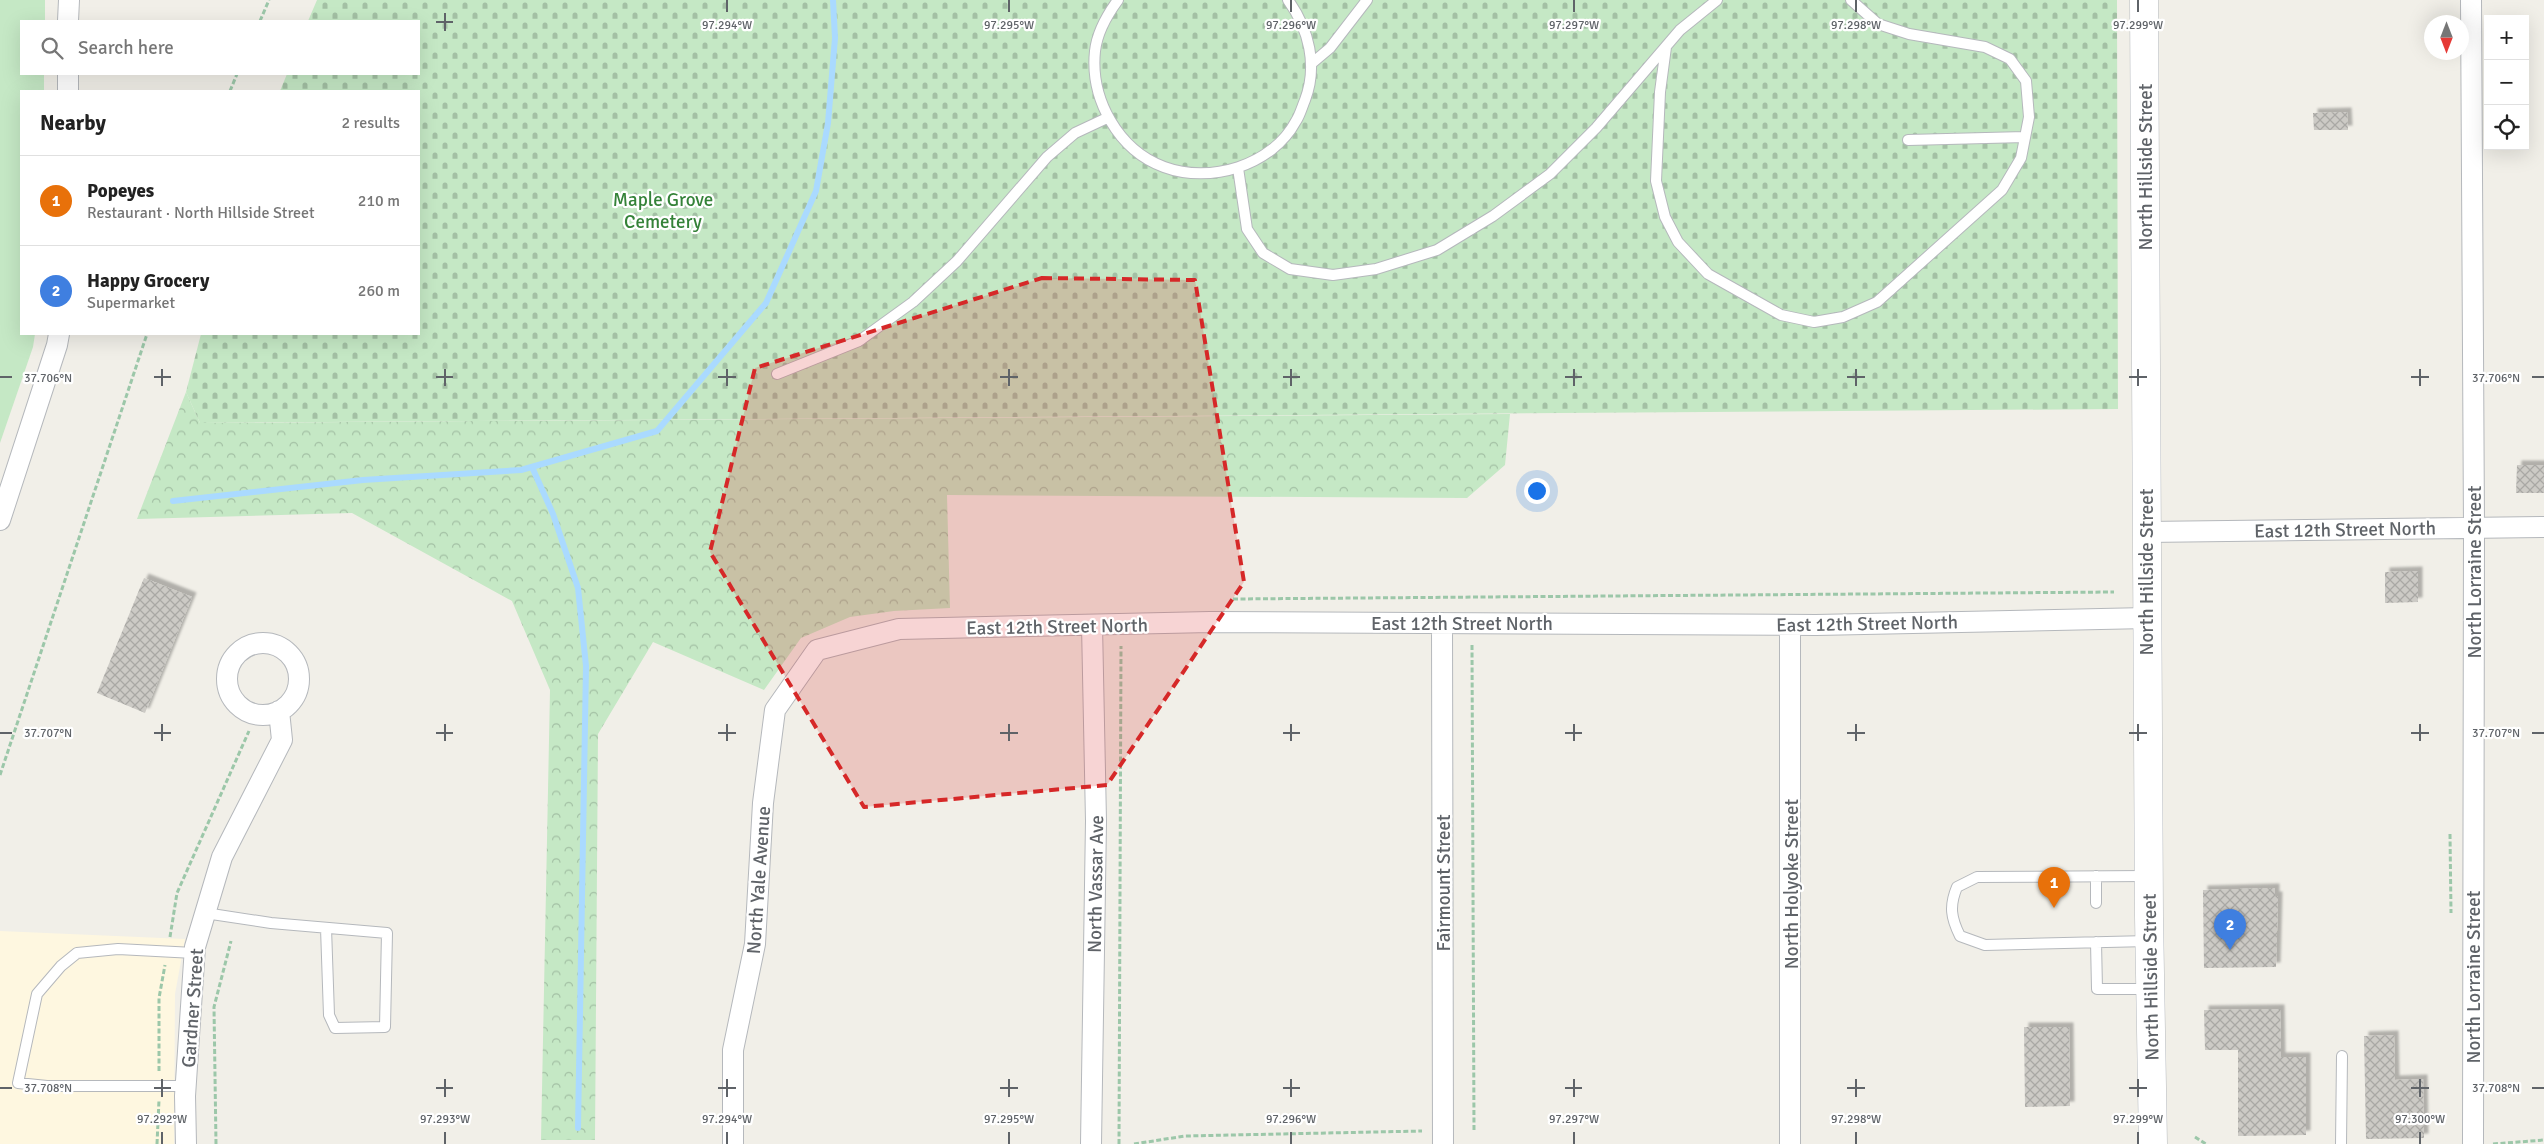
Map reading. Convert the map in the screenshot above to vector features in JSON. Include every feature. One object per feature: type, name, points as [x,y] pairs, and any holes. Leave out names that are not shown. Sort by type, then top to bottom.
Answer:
[{"type":"main road","name":"North Hillside Street","points":[[2144,0],[2148,876],[2153,1144]]},
{"type":"street","points":[[68,20],[69,0]]},
{"type":"street","name":"North Lorraine Street","points":[[2471,0],[2474,527],[2473,1144]]},
{"type":"street","points":[[68,75],[68,90]]},
{"type":"street","points":[[0,520],[58,345],[59,335]]},
{"type":"street","name":"East 12th Street North","points":[[2146,532],[2544,527]]},
{"type":"street","name":"East 12th Street North","points":[[795,681],[817,650],[899,629],[1210,622],[1790,624],[2147,618]]},
{"type":"street","name":"Fairmount Street","points":[[1442,623],[1443,1144]]},
{"type":"street","name":"North Holyoke Street","points":[[1790,624],[1790,1144]]},
{"type":"street","name":"North Vassar Ave","points":[[1091,1144],[1096,821],[1092,625]]},
{"type":"street","name":"North Yale Avenue","points":[[733,1144],[732,1050],[755,944],[763,803],[775,710],[795,681]]},
{"type":"street","name":"Gardner Street","points":[[186,1144],[186,1086],[194,954],[222,857],[282,740],[279,711]]},
{"type":"lane","points":[[1118,0],[1105,18],[1095,51],[1096,85],[1107,118],[1131,147],[1164,167],[1200,174],[1238,168],[1271,150],[1296,122],[1310,87],[1311,49],[1300,16],[1288,0]]},
{"type":"lane","points":[[1310,64],[1330,48],[1367,0]]},
{"type":"lane","points":[[1238,168],[1247,229],[1263,253],[1290,269],[1333,275],[1376,269],[1437,250],[1493,216],[1550,174],[1596,128],[1680,30],[1717,0]]},
{"type":"lane","points":[[1666,47],[1660,92],[1656,180],[1665,218],[1678,242],[1708,274],[1781,315],[1814,322],[1843,317],[1877,302],[2002,190],[2021,158],[2029,117],[2026,81],[2010,59],[1985,47],[1909,34],[1878,24],[1851,0]]},
{"type":"lane","points":[[777,374],[859,341],[913,302],[957,261],[1047,157],[1075,133],[1107,118]]},
{"type":"lane","points":[[1908,140],[2025,137]]},
{"type":"lane","points":[[2096,876],[2096,903]]},
{"type":"lane","points":[[2148,876],[1977,878],[1956,887],[1951,901],[1952,920],[1960,936],[1985,945],[2149,941]]},
{"type":"lane","points":[[205,913],[270,923],[387,933],[385,1027],[335,1028],[329,1015],[326,928]]},
{"type":"lane","points":[[2096,942],[2097,989],[2150,989]]},
{"type":"lane","points":[[186,1086],[47,1086],[18,1083],[36,994],[61,966],[77,953],[118,949],[194,954]]},
{"type":"lane","points":[[2341,1144],[2342,1056]]},
{"type":"path","points":[[260,20],[269,0]]},
{"type":"path","points":[[230,90],[237,75]]},
{"type":"path","points":[[0,775],[146,335]]},
{"type":"path","points":[[1233,599],[2114,592]]},
{"type":"path","points":[[1472,645],[1474,1131]]},
{"type":"path","points":[[1119,1144],[1121,646]]},
{"type":"path","points":[[216,1144],[214,1008],[231,941]]},
{"type":"path","points":[[1134,1144],[1185,1136],[1422,1132]]},
{"type":"path","points":[[2195,1137],[2206,1144]]},
{"type":"path","points":[[2492,1144],[2544,1140]]},
{"type":"highlighted area","points":[[1042,278],[1195,280],[1244,582],[1107,785],[864,807],[710,552],[755,368]]},
{"type":"shaded area","points":[[0,931],[185,939],[175,994],[174,1144],[0,1144]]},
{"type":"green space","points":[[0,0],[45,0],[45,20],[20,20],[20,75],[44,75],[44,90],[20,90],[20,335],[35,335],[33,347],[0,443]]},
{"type":"green space","name":"Maple Grove Cemetery","points":[[317,0],[2117,0],[2118,409],[200,423],[186,392],[201,335],[420,335],[420,90],[280,90],[287,75],[420,75],[420,20],[308,20]]},
{"type":"green space","points":[[186,392],[200,423],[1510,414],[1505,465],[1467,498],[947,495],[950,608],[894,611],[850,617],[801,638],[764,690],[653,642],[598,734],[595,1140],[541,1140],[550,690],[512,601],[352,513],[137,519]]},
{"type":"building","points":[[2347,112],[2348,130],[2314,130],[2313,113]]},
{"type":"building","points":[[2517,465],[2544,465],[2544,493],[2516,493]]},
{"type":"building","points":[[2418,571],[2418,602],[2385,603],[2385,572]]},
{"type":"building","points":[[144,578],[192,597],[145,713],[97,693]]},
{"type":"building","points":[[2275,888],[2275,896],[2278,896],[2276,967],[2204,968],[2203,890]]},
{"type":"building","points":[[2280,1009],[2281,1057],[2306,1057],[2306,1135],[2238,1136],[2238,1050],[2205,1050],[2204,1010]]},
{"type":"building","points":[[2024,1027],[2069,1027],[2070,1106],[2025,1107]]},
{"type":"building","points":[[2394,1035],[2395,1080],[2423,1079],[2424,1138],[2366,1139],[2364,1036]]},
{"type":"waterway","points":[[173,501],[363,480],[521,470],[657,431],[766,303],[816,191],[828,123],[835,38],[833,0]]},
{"type":"waterway","points":[[532,467],[553,514],[578,588],[586,666],[578,1128]]},
{"type":"place","name":"Popeyes","points":[[2054,908]]},
{"type":"place","name":"Happy Grocery","points":[[2230,950]]}]
